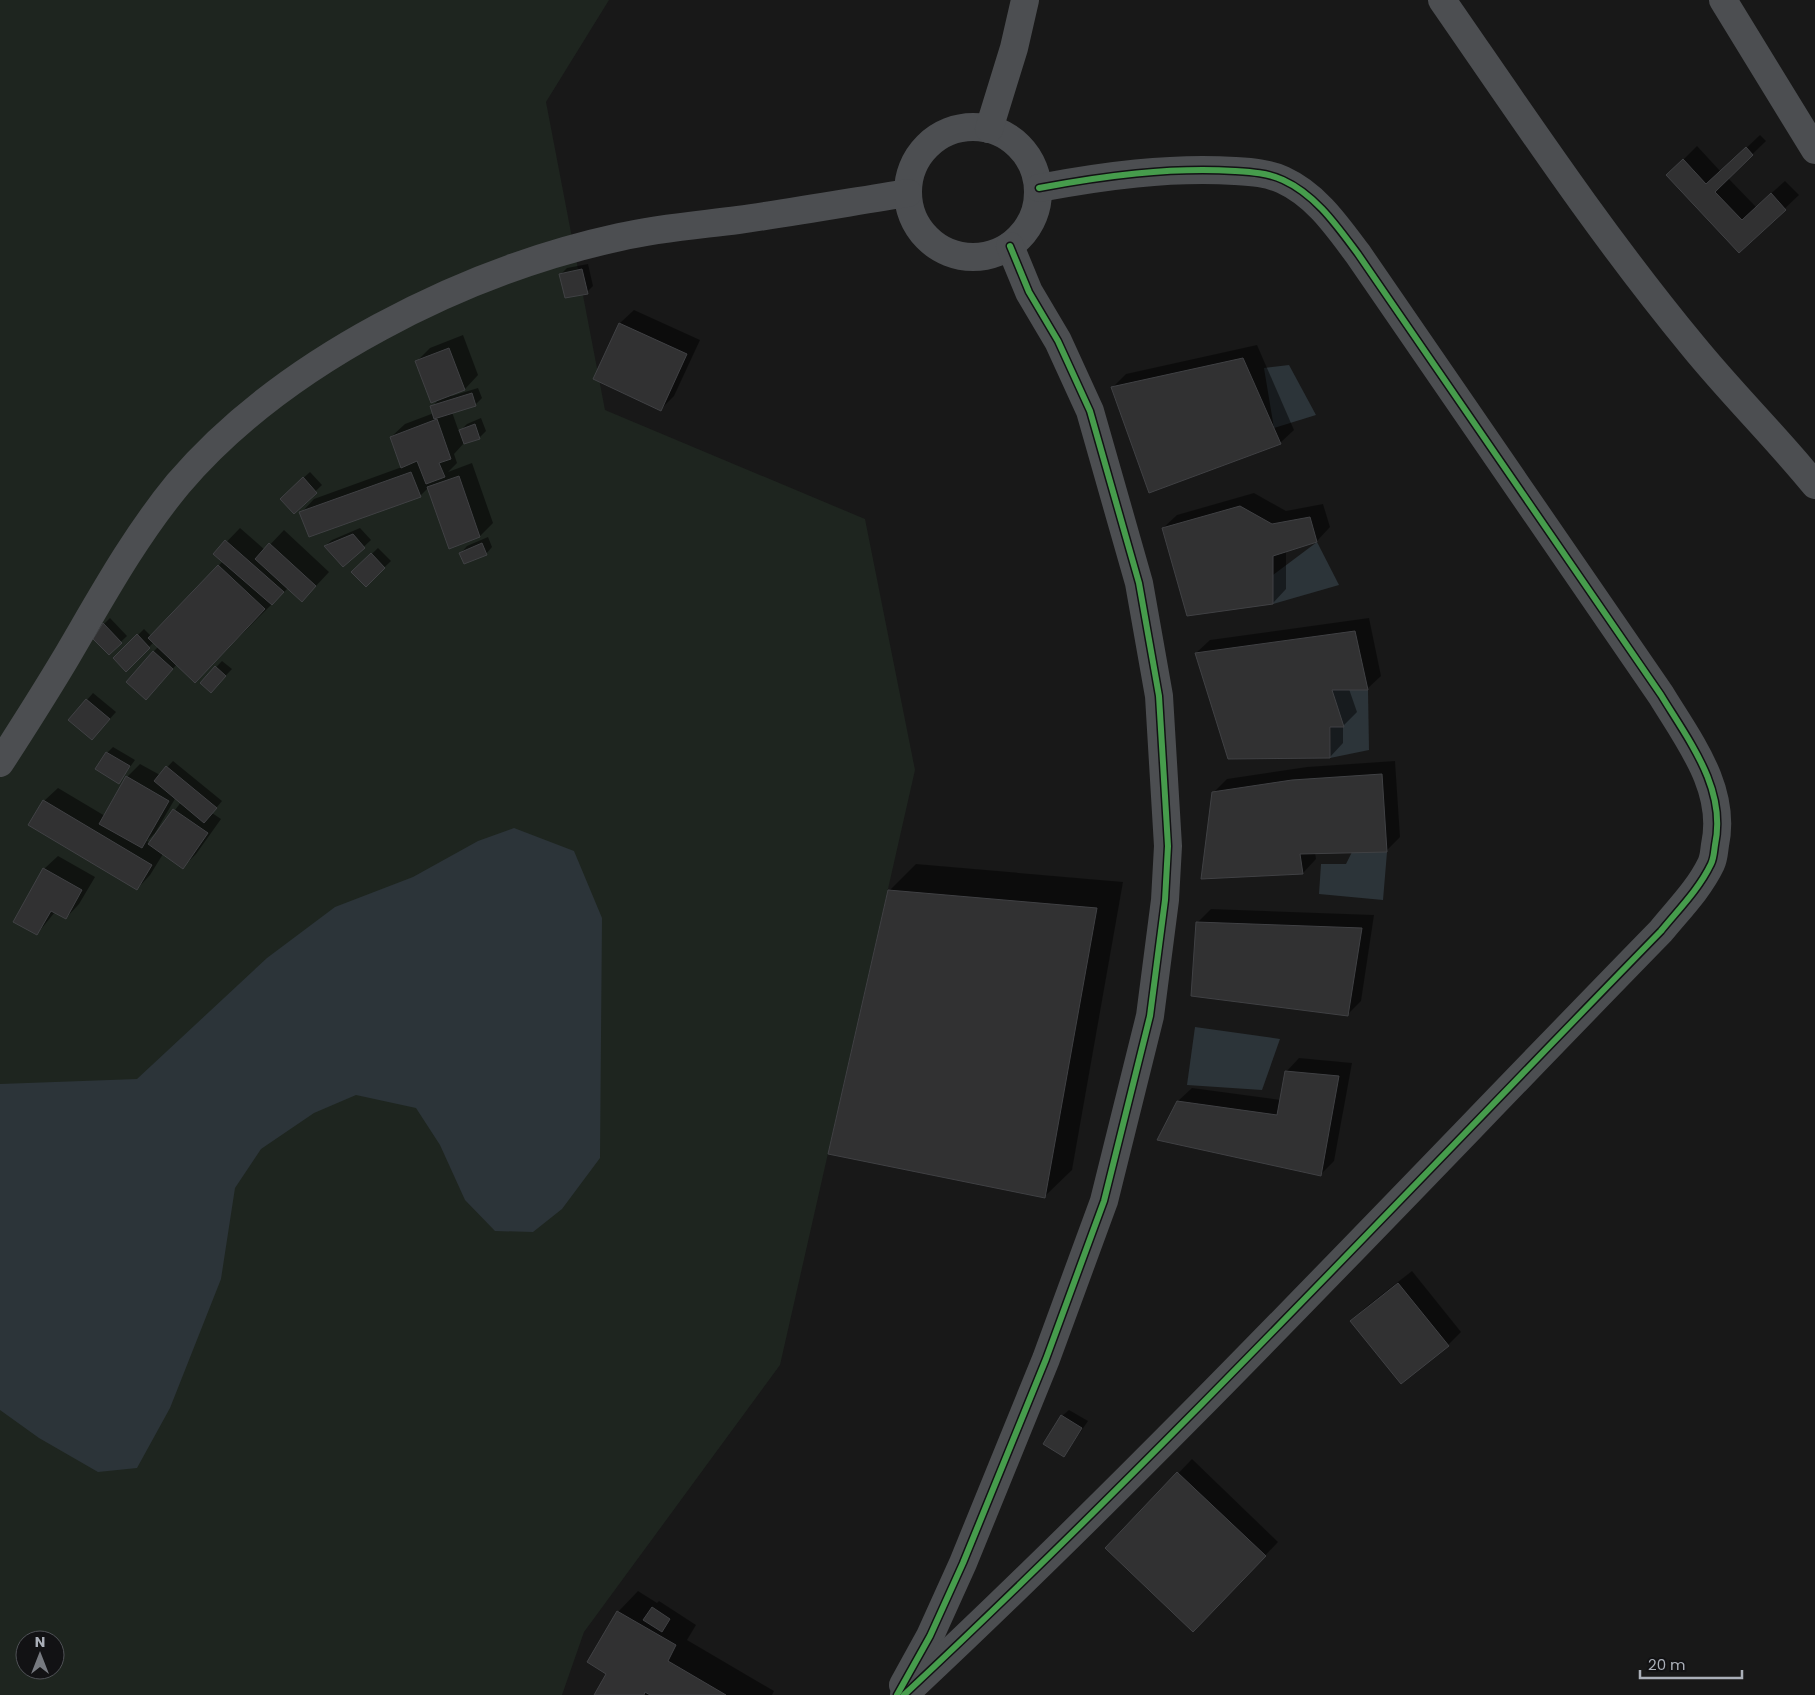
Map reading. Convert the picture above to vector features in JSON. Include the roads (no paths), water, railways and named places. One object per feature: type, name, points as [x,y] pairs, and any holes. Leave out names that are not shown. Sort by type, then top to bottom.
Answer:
[{"type":"street","points":[[989,129],[1014,48],[1025,0]]},
{"type":"street","points":[[1442,0],[1532,129],[1649,290],[1693,346],[1815,485]]},
{"type":"street","points":[[1723,0],[1815,150]]},
{"type":"street","points":[[976,127],[989,129],[1010,138],[1026,154],[1035,170],[1039,188],[1037,209],[1031,223],[1022,236],[1010,246],[988,256],[978,257],[963,257],[944,251],[928,240],[918,228],[912,215],[908,193],[914,163],[921,152],[934,140],[958,129],[976,127]]},
{"type":"street","points":[[904,1695],[999,1606],[1205,1399],[1661,931],[1694,891],[1712,862],[1718,834],[1717,801],[1703,765],[1661,695],[1358,254],[1323,209],[1291,184],[1260,173],[1176,171],[1094,178],[1039,188]]},
{"type":"street","points":[[0,763],[65,660],[104,590],[154,515],[179,484],[206,454],[279,392],[338,352],[398,318],[475,282],[577,248],[620,237],[681,226],[822,208],[908,193]]},
{"type":"street","points":[[897,1695],[930,1636],[964,1563],[1046,1359],[1104,1201],[1150,1016],[1165,900],[1168,846],[1159,696],[1139,583],[1090,411],[1058,341],[1029,292],[1010,246]]}]
